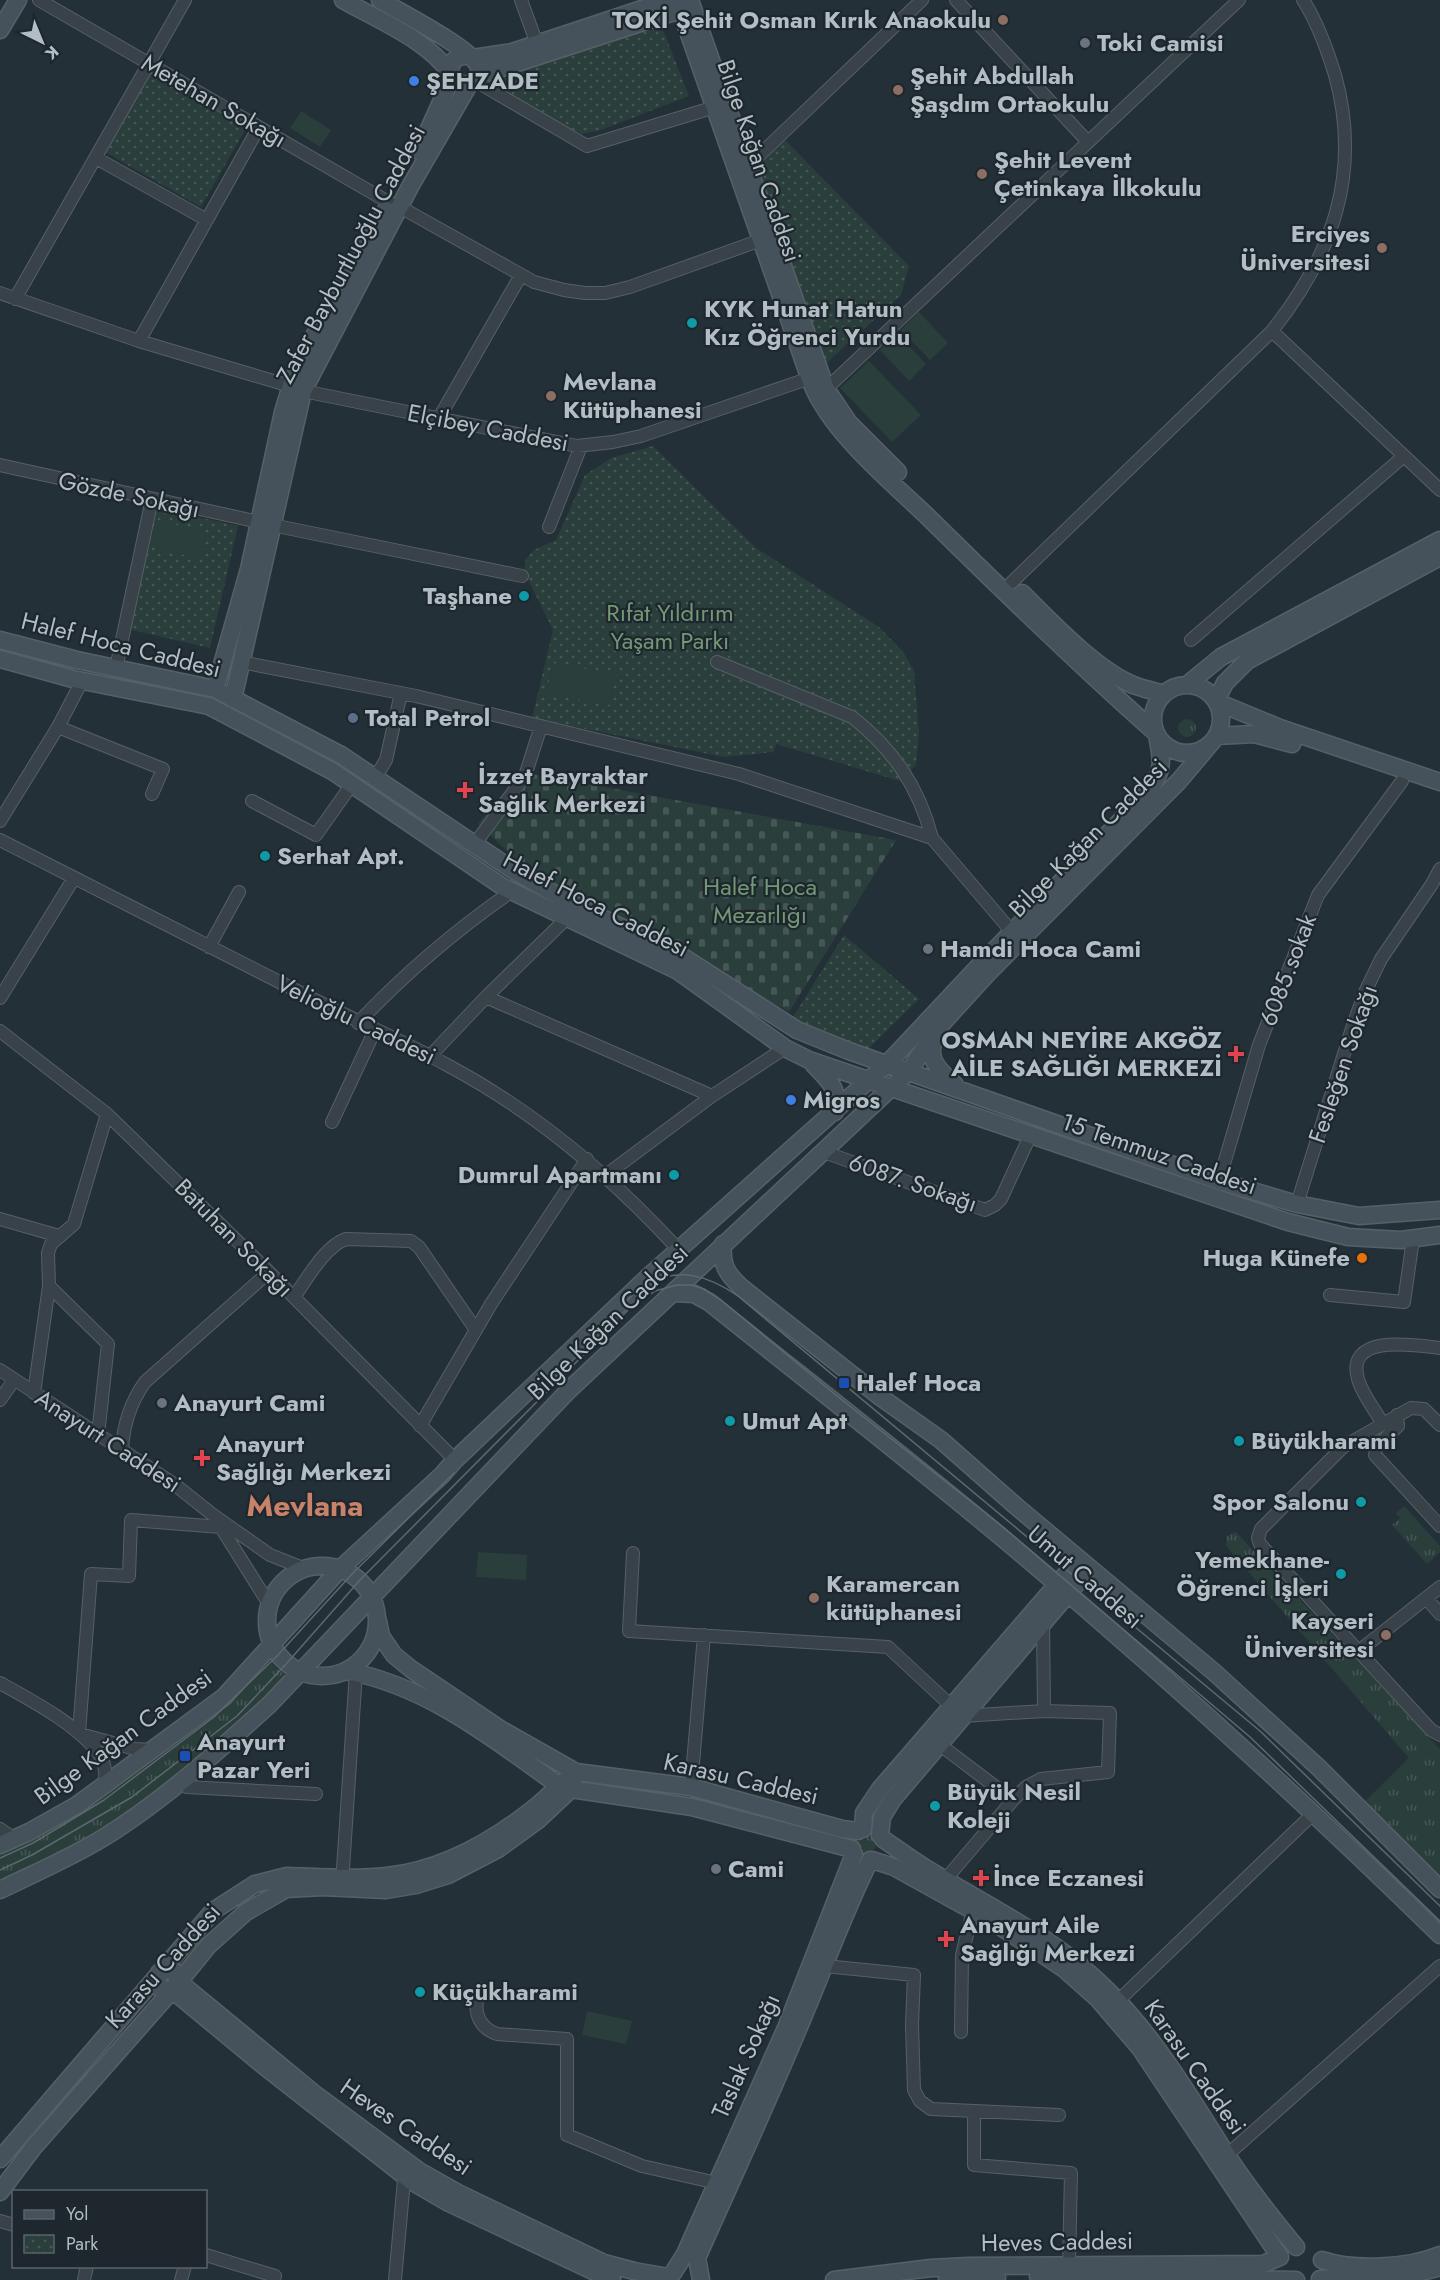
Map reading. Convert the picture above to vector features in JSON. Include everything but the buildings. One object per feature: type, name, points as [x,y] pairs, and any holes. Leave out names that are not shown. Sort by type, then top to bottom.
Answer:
[{"type":"street","points":[[0,30],[18,0]]},
{"type":"street","name":"Metehan Sokağı","points":[[39,0],[395,205],[534,282],[564,290],[605,293],[630,287],[761,240]]},
{"type":"street","points":[[15,299],[185,0]]},
{"type":"street","points":[[343,0],[426,47],[460,84],[682,3]]},
{"type":"street","points":[[380,0],[457,46],[470,57],[478,66],[474,80]]},
{"type":"street","points":[[521,0],[537,44]]},
{"type":"street","points":[[748,166],[922,0]]},
{"type":"street","points":[[956,0],[1088,142]]},
{"type":"street","points":[[826,389],[1239,0]]},
{"type":"street","points":[[1011,583],[1272,331],[1304,285],[1323,249],[1338,206],[1345,170],[1346,136],[1339,91],[1322,36],[1302,0]]},
{"type":"street","points":[[451,76],[451,64],[458,57],[498,56],[682,3]]},
{"type":"street","name":"Bilge Kağan Caddesi","points":[[682,3],[748,166],[826,389],[849,423],[1079,647],[1107,669],[1135,686],[1163,694]]},
{"type":"street","name":"Bilge Kağan Caddesi","points":[[7,1842],[61,1815],[105,1786],[224,1697],[341,1568],[442,1474],[454,1460],[678,1248],[888,1064],[1152,786],[1162,762],[1156,734],[1047,634],[852,442],[826,412],[810,378],[761,240],[682,3]]},
{"type":"street","name":"Zafer Bayburtluoğlu Caddesi","points":[[395,205],[451,76]]},
{"type":"street","points":[[474,80],[587,146],[715,107]]},
{"type":"street","name":"Zafer Bayburtluoğlu Caddesi","points":[[233,699],[265,524],[297,388],[395,205],[474,80]]},
{"type":"street","points":[[139,341],[259,127]]},
{"type":"street","points":[[96,158],[207,220]]},
{"type":"street","points":[[439,418],[521,275]]},
{"type":"street","name":"Elçibey Caddesi","points":[[0,293],[139,341],[297,388],[581,446],[641,436],[810,378]]},
{"type":"street","points":[[1272,331],[1440,490]]},
{"type":"street","points":[[549,527],[581,446]]},
{"type":"street","points":[[1191,640],[1404,456]]},
{"type":"street","name":"Gözde Sokağı","points":[[0,465],[265,524],[522,576]]},
{"type":"street","points":[[116,668],[152,499]]},
{"type":"street","name":"Zafer Bayburtluoğlu Caddesi","points":[[215,689],[249,569],[265,524]]},
{"type":"street","points":[[1440,540],[1221,657],[1188,684],[1170,688],[1163,694],[1154,709],[1152,718],[1156,734],[1169,748],[1186,753],[1204,749],[1214,740],[1222,719],[1217,701],[1225,683],[1247,662],[1440,557]]},
{"type":"street","name":"Halef Hoca Caddesi","points":[[0,640],[215,689],[341,755],[474,845],[571,903],[683,957],[796,1030],[888,1064]]},
{"type":"street","name":"Halef Hoca Caddesi","points":[[0,659],[82,681],[209,706],[332,771],[512,891],[678,971],[785,1048],[808,1060],[869,1082]]},
{"type":"street","points":[[241,662],[401,693],[739,774],[932,838]]},
{"type":"street","points":[[717,662],[852,717],[884,745],[907,776],[924,810],[932,838],[1012,932]]},
{"type":"street","points":[[0,821],[58,728],[82,681]]},
{"type":"street","points":[[1188,684],[1205,689],[1217,701],[1280,728],[1440,782]]},
{"type":"street","points":[[375,778],[386,760],[401,693]]},
{"type":"street","points":[[474,845],[525,776],[541,726]]},
{"type":"street","points":[[58,728],[163,770],[152,794]]},
{"type":"street","points":[[1214,740],[1242,733],[1266,735],[1440,794]]},
{"type":"street","name":"Bilge Kağan Caddesi","points":[[0,1890],[60,1862],[103,1838],[180,1781],[269,1705],[569,1390],[909,1071],[937,1029],[987,974],[1179,781],[1214,740]]},
{"type":"street","name":"6085.sokak","points":[[1219,1181],[1259,1045],[1318,895],[1402,781]]},
{"type":"street","points":[[252,801],[316,835],[352,784]]},
{"type":"street","name":"Velioğlu Caddesi","points":[[0,840],[358,1023],[430,1056],[506,1100],[606,1175],[678,1248]]},
{"type":"street","name":"Fesleğen Sokağı","points":[[1297,1204],[1366,990],[1381,959],[1440,869]]},
{"type":"street","points":[[0,998],[74,878]]},
{"type":"street","points":[[358,1023],[425,957],[512,891]]},
{"type":"street","points":[[209,947],[238,892]]},
{"type":"street","points":[[430,1056],[486,997],[566,919]]},
{"type":"street","points":[[486,997],[712,1096]]},
{"type":"street","points":[[937,1029],[930,1048],[932,1057],[938,1068],[960,1089]]},
{"type":"street","points":[[332,1122],[375,1030]]},
{"type":"street","name":"Batuhan Sokağı","points":[[0,1031],[107,1114],[270,1272],[454,1460]]},
{"type":"street","points":[[606,1175],[712,1096],[785,1048]]},
{"type":"street","points":[[808,1060],[832,1084],[837,1103],[835,1112]]},
{"type":"street","name":"15 Temmuz Caddesi","points":[[888,1064],[1219,1181],[1297,1204],[1359,1216],[1440,1210]]},
{"type":"street","name":"15 Temmuz Caddesi","points":[[869,1082],[1288,1222],[1348,1237],[1401,1240],[1440,1235]]},
{"type":"street","points":[[34,1393],[49,1286],[48,1253],[51,1244],[58,1236],[74,1224],[107,1114]]},
{"type":"street","name":"6087. Sokağı","points":[[824,1152],[986,1209],[1001,1199],[1030,1136]]},
{"type":"street","points":[[420,1426],[491,1304],[588,1160]]},
{"type":"street","points":[[0,1219],[58,1236]]},
{"type":"street","points":[[1330,1295],[1404,1302],[1413,1239]]},
{"type":"street","points":[[294,1297],[331,1247],[341,1240],[411,1241],[419,1247],[476,1330]]},
{"type":"street","name":"Umut Caddesi","points":[[723,1244],[723,1264],[726,1272],[741,1287],[879,1396],[941,1440],[1084,1564],[1214,1672],[1280,1731],[1440,1889]]},
{"type":"street","points":[[122,1451],[126,1419],[134,1399],[145,1382],[270,1272]]},
{"type":"street","points":[[49,1286],[108,1344],[98,1435]]},
{"type":"street","name":"Umut Caddesi","points":[[673,1293],[694,1294],[709,1302],[1063,1589],[1208,1715],[1314,1813],[1440,1935]]},
{"type":"street","points":[[1383,1424],[1359,1381],[1357,1367],[1363,1352],[1373,1346],[1408,1344],[1440,1347]]},
{"type":"street","name":"Anayurt Caddesi","points":[[0,1370],[174,1484],[213,1515]]},
{"type":"street","points":[[0,1400],[14,1380]]},
{"type":"street","points":[[1440,1425],[1420,1408],[1411,1408],[1343,1447],[1261,1529],[1258,1535],[1260,1544],[1431,1730],[1440,1735]]},
{"type":"street","points":[[1397,1415],[1398,1426],[1376,1447],[1375,1455],[1440,1526]]},
{"type":"street","points":[[213,1515],[269,1604]]},
{"type":"street","points":[[213,1515],[270,1555],[303,1568]]},
{"type":"street","points":[[79,1733],[91,1574],[129,1576],[130,1520],[221,1527]]},
{"type":"street","points":[[633,1553],[629,1631],[888,1647],[957,1711],[1110,1713],[1108,1772],[1041,1779],[1026,1787],[945,1880]]},
{"type":"street","points":[[1063,1589],[1043,1623],[957,1711],[870,1801],[860,1830],[852,1839],[862,1856],[883,1849],[882,1817],[886,1808],[939,1744],[957,1711],[1084,1564]]},
{"type":"street","points":[[320,1565],[341,1568],[354,1575],[367,1587],[372,1597],[381,1636],[394,1655],[500,1729],[576,1772],[565,1787],[452,1713],[400,1686],[351,1672],[325,1676],[301,1672],[291,1667],[278,1655],[272,1644],[267,1621],[269,1604],[277,1589],[289,1576],[303,1568],[320,1565]]},
{"type":"street","points":[[1359,1651],[1440,1587]]},
{"type":"street","points":[[1426,1598],[1440,1614]]},
{"type":"street","points":[[342,1882],[351,1672],[368,1653],[375,1637],[378,1621]]},
{"type":"street","points":[[1043,1623],[1044,1711]]},
{"type":"street","points":[[692,1788],[704,1635]]},
{"type":"street","points":[[0,1683],[79,1733],[99,1754],[106,1772],[105,1786]]},
{"type":"street","points":[[79,1733],[135,1749],[153,1750]]},
{"type":"street","points":[[939,1744],[1014,1800]]},
{"type":"street","name":"Karasu Caddesi","points":[[576,1772],[692,1788],[842,1829],[860,1830]]},
{"type":"street","points":[[180,1781],[188,1786],[316,1794]]},
{"type":"street","name":"Karasu Caddesi","points":[[0,2159],[213,1911],[255,1884],[287,1876],[342,1882],[372,1891],[401,1888],[448,1875],[498,1849],[538,1820],[565,1787],[692,1806],[862,1856],[894,1867],[1020,1938],[1063,1968],[1112,2014],[1140,2048],[1280,2257],[1281,2265],[1298,2280]]},
{"type":"street","points":[[1118,2001],[1314,1813]]},
{"type":"street","points":[[0,1829],[7,1842]]},
{"type":"street","points":[[860,1830],[872,1829],[882,1837]]},
{"type":"street","name":"Karasu Caddesi","points":[[882,1837],[945,1880],[1042,1936],[1077,1962],[1118,2001],[1174,2072],[1227,2155],[1296,2247]]},
{"type":"street","name":"Taslak Sokağı","points":[[701,2280],[697,2258],[825,1966],[853,1892],[862,1856]]},
{"type":"street","name":"Taslak Sokağı","points":[[668,2277],[685,2254],[862,1856]]},
{"type":"street","name":"Karasu Caddesi","points":[[0,2192],[33,2148],[222,1933],[246,1912],[286,1889],[342,1882]]},
{"type":"street","points":[[961,2032],[962,1955],[973,1910]]},
{"type":"street","points":[[825,1966],[914,1975],[912,2025],[914,2090],[920,2101],[931,2109],[1059,2115]]},
{"type":"street","points":[[1227,2155],[1440,1966]]},
{"type":"street","points":[[159,1973],[157,1980],[159,1986],[164,1990],[175,1986]]},
{"type":"street","name":"Heves Caddesi","points":[[175,1986],[206,2006],[405,2169],[604,2263],[668,2277],[679,2271],[691,2272],[701,2280]]},
{"type":"street","name":"Heves Caddesi","points":[[175,1986],[264,2066],[449,2203],[612,2280]]},
{"type":"street","points":[[482,1989],[477,2000],[477,2015],[481,2024],[491,2032],[567,2039],[567,2135],[642,2166],[717,2184]]},
{"type":"street","points":[[974,2112],[974,2165],[1071,2173],[1069,2265]]},
{"type":"street","points":[[395,2280],[405,2169]]},
{"type":"street","name":"Heves Caddesi","points":[[834,2280],[931,2268],[1263,2264],[1280,2257],[1287,2247],[1296,2247]]},
{"type":"street","points":[[1296,2247],[1316,2254],[1322,2259],[1344,2265],[1375,2266],[1413,2263],[1440,2255]]},
{"type":"street","points":[[207,2254],[275,2276],[274,2280]]},
{"type":"street","points":[[1319,2279],[1324,2271],[1322,2259]]},
{"type":"street","points":[[1319,2279],[1393,2277],[1440,2267]]},
{"type":"street","name":"Heves Caddesi","points":[[947,2280],[1012,2276],[1298,2280]]},
{"type":"green space","points":[[651,22],[663,30],[689,96],[601,130],[582,134],[559,124],[487,78]]},
{"type":"green space","points":[[151,73],[246,128],[201,207],[105,152]]},
{"type":"green space","points":[[301,111],[331,130],[320,147],[290,128]]},
{"type":"green space","points":[[785,140],[909,266],[901,295],[821,368],[751,165]]},
{"type":"green space","points":[[919,312],[948,343],[930,360],[901,330]]},
{"type":"green space","points":[[897,333],[926,364],[909,381],[880,350]]},
{"type":"green space","points":[[869,361],[921,415],[892,442],[840,388]]},
{"type":"green space","name":"Rıfat Yıldırım Yaşam Parkı","points":[[653,446],[756,548],[879,627],[904,653],[914,671],[919,733],[916,765],[900,781],[776,744],[774,752],[724,757],[532,718],[553,630],[524,571],[526,559],[534,550],[556,540],[585,475],[611,458]]},
{"type":"green space","points":[[156,508],[238,526],[210,648],[128,629]]},
{"type":"green space","points":[[156,520],[206,532],[200,559],[149,546]]},
{"type":"green space","points":[[552,663],[616,674],[610,705],[547,694]]},
{"type":"green space","points":[[1183,719],[1191,719],[1196,724],[1194,735],[1183,737],[1178,732],[1178,724]]},
{"type":"green space","name":"Halef Hoca Mezarlığı","points":[[521,772],[896,840],[789,1012],[538,876],[519,862],[478,824]]},
{"type":"green space","points":[[844,935],[919,999],[866,1051],[790,1022]]},
{"type":"green space","points":[[1404,1506],[1440,1546],[1440,1552],[1427,1564],[1392,1525],[1400,1518],[1396,1513]]},
{"type":"green space","points":[[1236,1532],[1440,1749],[1440,1886],[1360,1806],[1409,1758],[1226,1546],[1227,1536]]},
{"type":"green space","points":[[478,1552],[527,1555],[526,1580],[476,1577]]},
{"type":"green space","points":[[268,1658],[277,1669],[289,1677],[217,1743],[113,1824],[0,1885],[0,1853],[29,1840]]},
{"type":"green space","points":[[867,1835],[873,1838],[876,1844],[873,1850],[867,1853],[861,1850],[858,1844],[861,1838]]},
{"type":"green space","points":[[587,2011],[632,2021],[626,2044],[582,2035]]},
{"type":"tram line","points":[[624,1304],[645,1285],[658,1279],[682,1275],[716,1283],[738,1296],[1260,1731],[1440,1906]]},
{"type":"tram line","points":[[0,1870],[32,1855],[132,1797],[237,1716],[360,1580],[634,1304],[655,1291],[677,1285],[692,1285],[704,1289],[721,1300],[837,1396],[997,1522],[1250,1737],[1440,1921]]},
{"type":"tram line","points":[[0,1858],[33,1843],[104,1800],[214,1717],[278,1655],[352,1574],[454,1473]]},
{"type":"place","name":"TOKİ Şehit Osman Kırık Anaokulu","points":[[1003,20]]},
{"type":"place","name":"Toki Camisi","points":[[1085,43]]},
{"type":"place","name":"ŞEHZADE","points":[[414,81]]},
{"type":"place","name":"Şehit Abdullah Şaşdım Ortaokulu","points":[[898,90]]},
{"type":"place","name":"Şehit Levent Çetinkaya İlkokulu","points":[[982,174]]},
{"type":"place","name":"Erciyes Üniversitesi","points":[[1382,248]]},
{"type":"place","name":"KYK Hunat Hatun Kız Öğrenci Yurdu","points":[[692,323]]},
{"type":"place","name":"Mevlana Kütüphanesi","points":[[551,396]]},
{"type":"place","name":"Taşhane","points":[[524,596]]},
{"type":"place","name":"Total Petrol","points":[[353,718]]},
{"type":"place","name":"İzzet Bayraktar Sağlık Merkezi","points":[[465,790]]},
{"type":"place","name":"Serhat Apt.","points":[[265,856]]},
{"type":"place","name":"Hamdi Hoca Cami","points":[[928,949]]},
{"type":"place","name":"OSMAN NEYİRE AKGÖZ AİLE SAĞLIĞI MERKEZİ","points":[[1236,1054]]},
{"type":"place","name":"Migros","points":[[791,1100]]},
{"type":"place","name":"Dumrul Apartmanı","points":[[674,1175]]},
{"type":"place","name":"Huga Künefe","points":[[1362,1258]]},
{"type":"place","name":"Halef Hoca","points":[[844,1383]]},
{"type":"place","name":"Anayurt Cami","points":[[162,1403]]},
{"type":"place","name":"Umut Apt","points":[[730,1421]]},
{"type":"place","name":"Büyükharami","points":[[1239,1441]]},
{"type":"place","name":"Anayurt Sağlığı Merkezi","points":[[202,1458]]},
{"type":"place","name":"Spor Salonu","points":[[1361,1502]]},
{"type":"place","name":"Yemekhane- Öğrenci İşleri","points":[[1341,1574]]},
{"type":"place","name":"Karamercan kütüphanesi","points":[[814,1598]]},
{"type":"place","name":"Kayseri Üniversitesi","points":[[1386,1635]]},
{"type":"place","name":"Anayurt Pazar Yeri","points":[[185,1756]]},
{"type":"place","name":"Büyük Nesil Koleji","points":[[935,1806]]},
{"type":"place","name":"Cami","points":[[716,1869]]},
{"type":"place","name":"İnce Eczanesi","points":[[981,1878]]},
{"type":"place","name":"Anayurt Aile Sağlığı Merkezi","points":[[946,1939]]},
{"type":"place","name":"Küçükharami","points":[[420,1992]]},
{"type":"district","name":"Mevlana","points":[[305,1506]]}]
